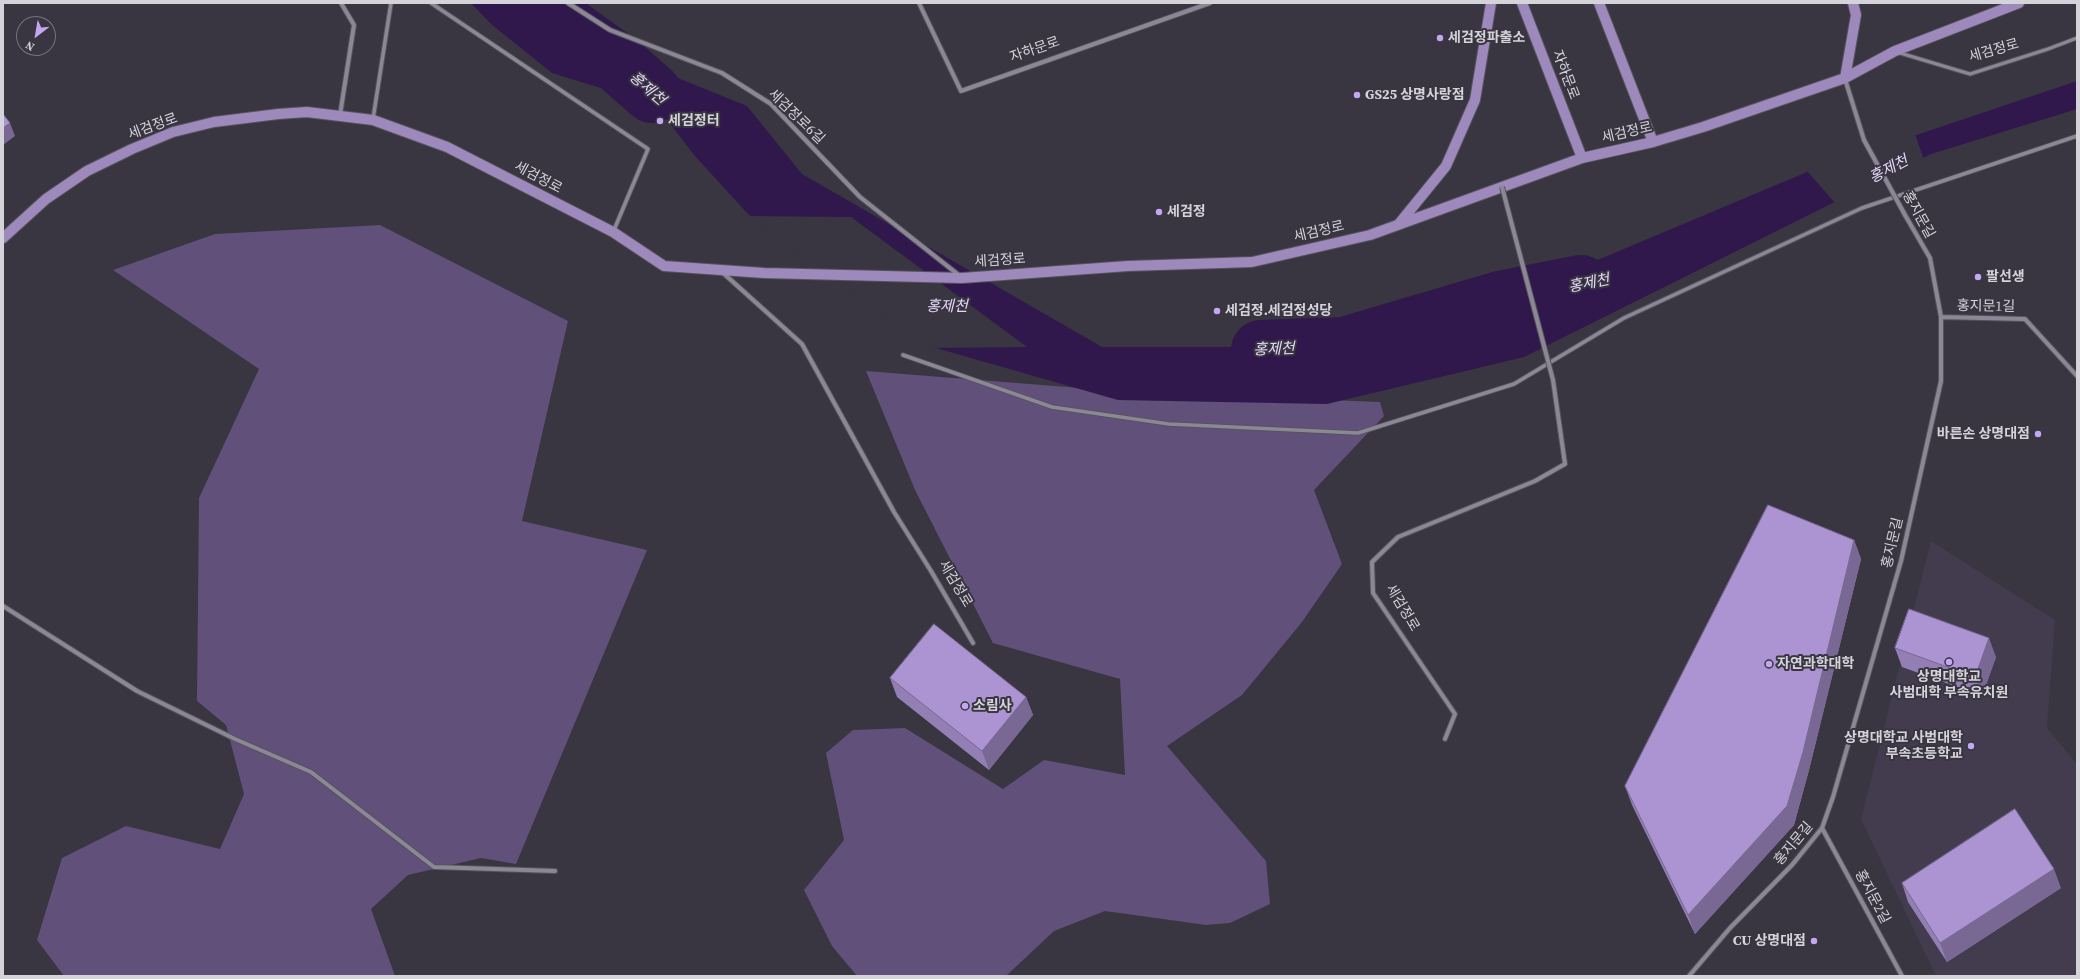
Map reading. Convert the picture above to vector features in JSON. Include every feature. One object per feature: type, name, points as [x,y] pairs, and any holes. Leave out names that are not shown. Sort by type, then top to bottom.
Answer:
[{"type":"main road","points":[[1398,225],[1446,166],[1475,100],[1491,3]]},
{"type":"main road","name":"자하문로","points":[[1522,3],[1582,158]]},
{"type":"main road","points":[[1599,3],[1653,142]]},
{"type":"main road","points":[[1845,78],[1856,15],[1853,3]]},
{"type":"main road","name":"세검정로","points":[[3,238],[46,199],[87,171],[132,148],[173,132],[214,122],[246,117],[307,112],[373,120],[447,147],[613,232],[664,266],[764,273],[962,278],[1128,266],[1252,262],[1370,235],[1582,158],[1653,142],[1845,78],[1895,51],[2017,3]]},
{"type":"street","points":[[340,115],[354,25],[341,3]]},
{"type":"street","points":[[373,120],[390,3]]},
{"type":"street","points":[[431,3],[648,149],[613,232]]},
{"type":"street","name":"세검정로6길","points":[[568,3],[610,30],[722,72],[771,104],[860,198],[962,278]]},
{"type":"street","name":"자하문로","points":[[919,3],[961,91],[1210,3]]},
{"type":"street","name":"홍지문길","points":[[1689,976],[1730,928],[1792,865],[1822,828],[1833,797],[1901,561],[1941,381],[1941,317],[1930,258],[1864,140],[1845,78]]},
{"type":"street","points":[[903,355],[1052,407],[1169,424],[1358,433],[1514,384],[1624,318],[1862,208],[2077,136]]},
{"type":"street","name":"세검정로","points":[[1445,738],[1455,714],[1373,593],[1372,562],[1398,537],[1535,481],[1565,464],[1553,380],[1502,187]]},
{"type":"street","name":"세검정로","points":[[719,269],[802,344],[894,512],[931,570],[973,643]]},
{"type":"street","name":"홍지문1길","points":[[1941,317],[2025,319],[2077,376]]},
{"type":"street","points":[[3,606],[137,691],[235,739],[311,772],[434,867],[555,871]]},
{"type":"street","name":"홍지문2길","points":[[1822,828],[1902,976]]},
{"type":"lane","name":"세검정로","points":[[1895,51],[1970,74],[2077,38]]},
{"type":"shaded area","points":[[380,225],[568,321],[522,521],[647,550],[516,864],[481,858],[408,875],[371,909],[395,976],[64,976],[37,940],[62,858],[126,826],[220,849],[244,794],[226,725],[197,701],[199,498],[259,369],[113,270],[215,234]]},
{"type":"shaded area","points":[[866,371],[1130,392],[1380,402],[1384,416],[1314,490],[1342,564],[1302,622],[1242,695],[1167,746],[1266,861],[1270,904],[1230,923],[1206,925],[1105,911],[1054,931],[1006,976],[857,976],[832,946],[804,890],[844,840],[826,753],[853,730],[905,728],[1003,789],[1044,760],[1125,775],[1120,679],[993,643],[915,490]]},
{"type":"shaded area","name":"상명대학교 사범대학 부속초등학교","points":[[1931,541],[2055,620],[2047,728],[2077,764],[2077,976],[1936,976],[1861,819]]},
{"type":"water","name":"홍제천","points":[[471,3],[534,3],[557,29],[747,106],[802,174],[1102,347],[1344,347],[1500,301],[1807,172],[2077,81],[2077,109],[1931,154],[1524,357],[1327,404],[1118,400],[929,346],[748,214],[694,155],[656,105],[552,73],[491,24]]},
{"type":"pier","points":[[1915,134],[1924,160],[1836,204],[1806,170]]},
{"type":"pier","points":[[747,216],[851,217],[1027,347],[928,348]]},
{"type":"building","points":[[3,114],[10,123],[3,128]]},
{"type":"building","name":"자연과학대학","points":[[1768,505],[1854,540],[1803,752],[1787,806],[1688,915],[1625,786]]},
{"type":"building","points":[[1909,609],[1989,638],[1975,677],[1895,648]]},
{"type":"building","name":"소림사","points":[[934,624],[1026,697],[982,751],[890,678]]},
{"type":"building","points":[[2015,809],[2054,869],[1940,943],[1902,883]]},
{"type":"waterway","name":"홍제천","points":[[534,3],[619,64],[652,93]]},
{"type":"waterway","name":"홍제천","points":[[1261,350],[1344,347],[1500,301],[1581,285]]},
{"type":"place","name":"세검정파출소","points":[[1440,38]]},
{"type":"place","name":"GS25 상명사랑점","points":[[1357,95]]},
{"type":"place","name":"세검정터","points":[[660,121]]},
{"type":"place","name":"세검정","points":[[1159,212]]},
{"type":"place","name":"팔선생","points":[[1978,277]]},
{"type":"place","name":"세검정.세검정성당","points":[[1217,311]]},
{"type":"place","name":"바른손 상명대점","points":[[2038,434]]},
{"type":"place","name":"상명대학교 사범대학 부속유치원","points":[[1949,662]]},
{"type":"place","name":"자연과학대학","points":[[1769,664]]},
{"type":"place","name":"소림사","points":[[965,706]]},
{"type":"place","name":"상명대학교 사범대학 부속초등학교","points":[[1971,746]]},
{"type":"place","name":"CU 상명대점","points":[[1814,941]]}]
